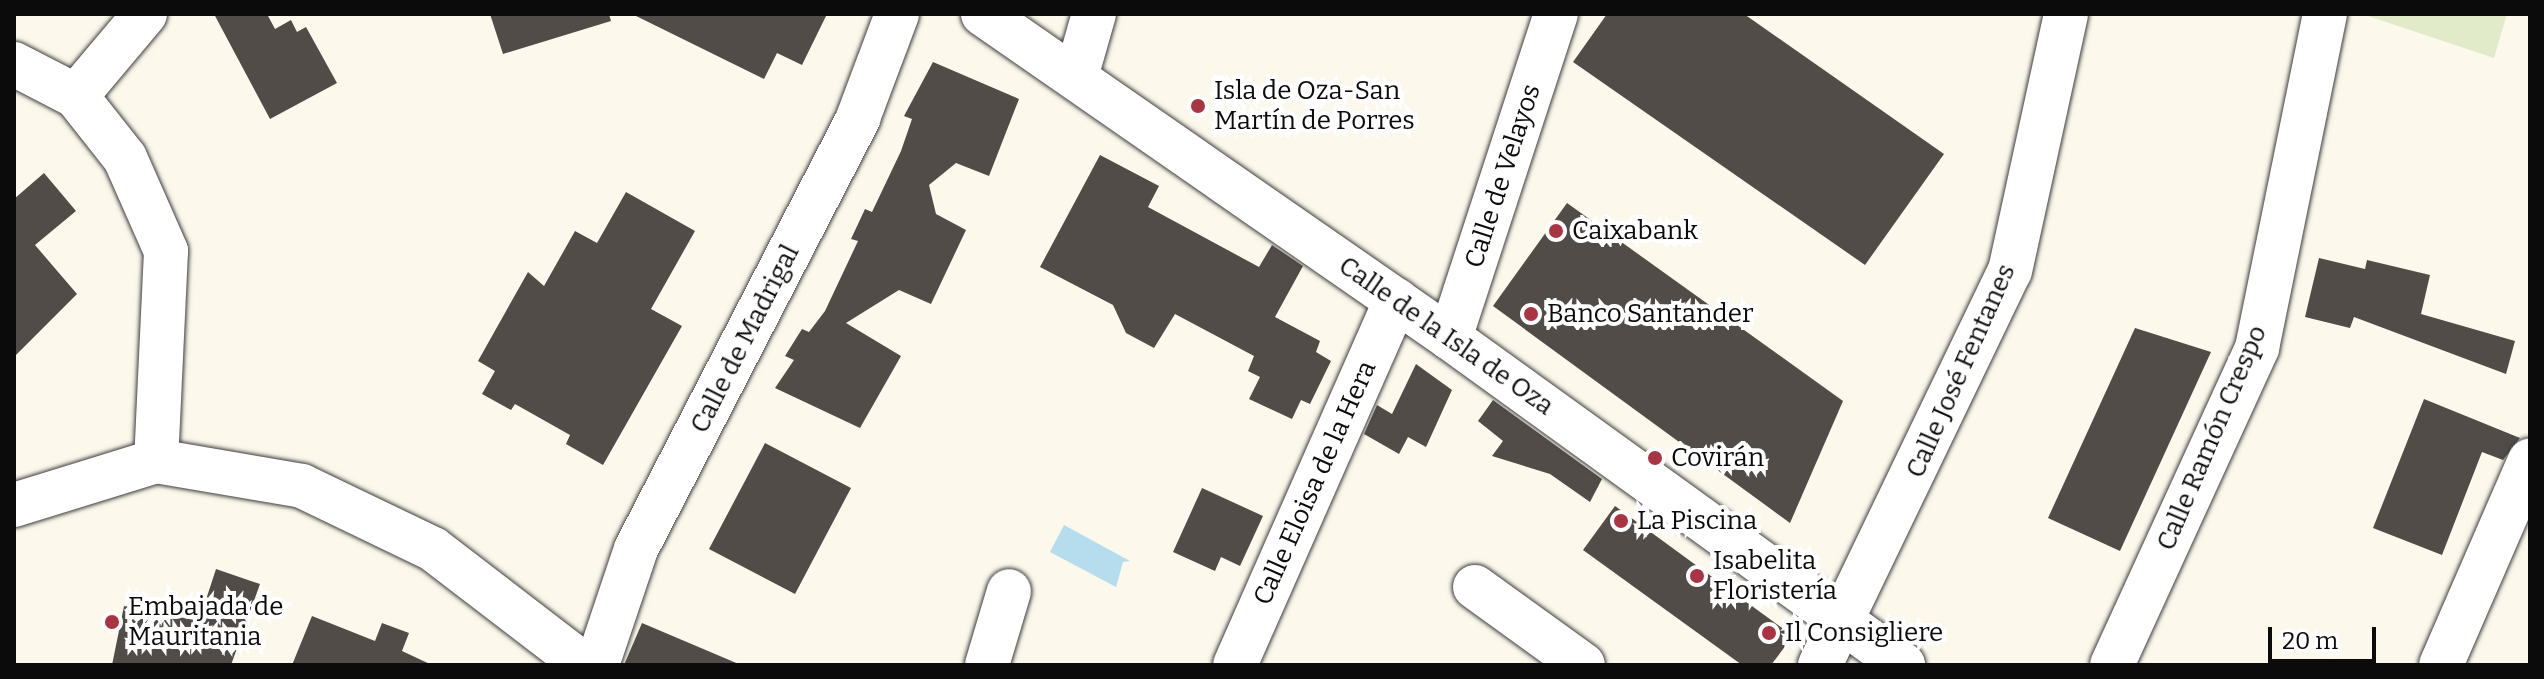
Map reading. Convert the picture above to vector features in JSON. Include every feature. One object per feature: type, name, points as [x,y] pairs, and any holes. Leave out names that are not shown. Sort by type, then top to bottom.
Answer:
[{"type":"street","points":[[76,96],[145,14]]},
{"type":"street","name":"Calle de Madrigal","points":[[597,665],[636,549],[858,118],[897,14]]},
{"type":"street","name":"Calle de la Isla de Oza","points":[[983,14],[1450,338],[1903,665]]},
{"type":"street","points":[[1076,77],[1094,14]]},
{"type":"street","name":"Calle de Velayos","points":[[1450,338],[1556,14]]},
{"type":"street","name":"Calle José Fentanes","points":[[1820,665],[1845,621],[2010,271],[2066,14]]},
{"type":"street","name":"Calle Ramón Crespo","points":[[2112,665],[2257,348],[2325,14]]},
{"type":"street","points":[[14,64],[76,96],[125,158],[166,251],[156,461]]},
{"type":"street","name":"Calle Eloisa de la Hera","points":[[1235,665],[1396,300]]},
{"type":"street","points":[[2441,665],[2530,460]]},
{"type":"street","points":[[14,505],[156,461],[302,486],[433,549],[584,665]]},
{"type":"street","points":[[1475,587],[1583,665]]},
{"type":"street","points":[[987,665],[1009,591]]},
{"type":"green space","points":[[2362,14],[2507,14],[2494,58]]},
{"type":"water","points":[[1064,525],[1130,561],[1123,562],[1116,587],[1050,552]]},
{"type":"building","points":[[214,14],[267,14],[275,29],[291,20],[297,32],[306,27],[337,83],[270,119]]},
{"type":"building","points":[[490,14],[609,14],[611,21],[503,54]]},
{"type":"building","points":[[632,14],[827,14],[802,65],[777,53],[764,79]]},
{"type":"building","points":[[1607,14],[1744,14],[1944,154],[1865,265],[1573,62]]},
{"type":"building","points":[[933,62],[1019,99],[989,176],[956,163],[929,185],[936,214],[966,230],[931,304],[899,290],[846,323],[901,356],[860,428],[775,388],[794,360],[785,356],[802,329],[809,332],[825,311],[858,241],[851,239],[865,209],[872,212],[901,151],[912,119],[904,116]]},
{"type":"building","points":[[1100,155],[1159,186],[1148,207],[1259,267],[1272,245],[1303,266],[1275,317],[1320,341],[1316,352],[1331,361],[1310,404],[1301,400],[1292,419],[1249,399],[1260,377],[1248,371],[1254,356],[1175,314],[1154,348],[1126,333],[1113,305],[1040,267]]},
{"type":"building","points":[[44,173],[76,211],[35,245],[77,294],[14,357],[14,199]]},
{"type":"building","points":[[626,192],[695,231],[651,309],[682,326],[603,465],[566,444],[570,435],[515,404],[511,410],[482,394],[495,371],[478,361],[528,272],[544,286],[575,231],[597,243]]},
{"type":"building","points":[[1567,203],[1843,401],[1790,523],[1493,306]]},
{"type":"building","points":[[2319,258],[2365,269],[2367,260],[2430,275],[2421,314],[2515,341],[2506,374],[2354,317],[2350,328],[2305,317]]},
{"type":"building","points":[[2135,328],[2211,352],[2120,551],[2048,518]]},
{"type":"building","points":[[1416,364],[1452,390],[1426,447],[1408,437],[1399,454],[1364,434],[1377,405],[1392,414]]},
{"type":"building","points":[[2424,399],[2520,438],[2503,460],[2482,452],[2442,555],[2373,528]]},
{"type":"building","points":[[1493,400],[1602,479],[1590,502],[1550,474],[1492,456],[1503,441],[1478,421]]},
{"type":"building","points":[[765,443],[851,488],[795,594],[709,549]]},
{"type":"building","points":[[1202,488],[1263,516],[1240,566],[1221,557],[1215,571],[1173,552]]},
{"type":"building","points":[[1615,506],[1793,636],[1771,665],[1742,665],[1583,550]]},
{"type":"building","points":[[216,569],[260,584],[231,665],[112,665],[124,606],[199,621]]},
{"type":"building","points":[[312,616],[375,641],[382,623],[409,633],[402,651],[432,665],[292,665]]},
{"type":"building","points":[[642,623],[741,665],[624,665]]},
{"type":"place","name":"Isla de Oza-San Martín de Porres","points":[[1198,106]]},
{"type":"place","name":"Caixabank","points":[[1556,231]]},
{"type":"place","name":"Banco Santander","points":[[1531,314]]},
{"type":"place","name":"Covirán","points":[[1655,458]]},
{"type":"place","name":"La Piscina","points":[[1621,521]]},
{"type":"place","name":"Isabelita Floristería","points":[[1697,576]]},
{"type":"place","name":"Embajada de Mauritania","points":[[112,622]]},
{"type":"place","name":"Il Consigliere","points":[[1769,633]]}]
